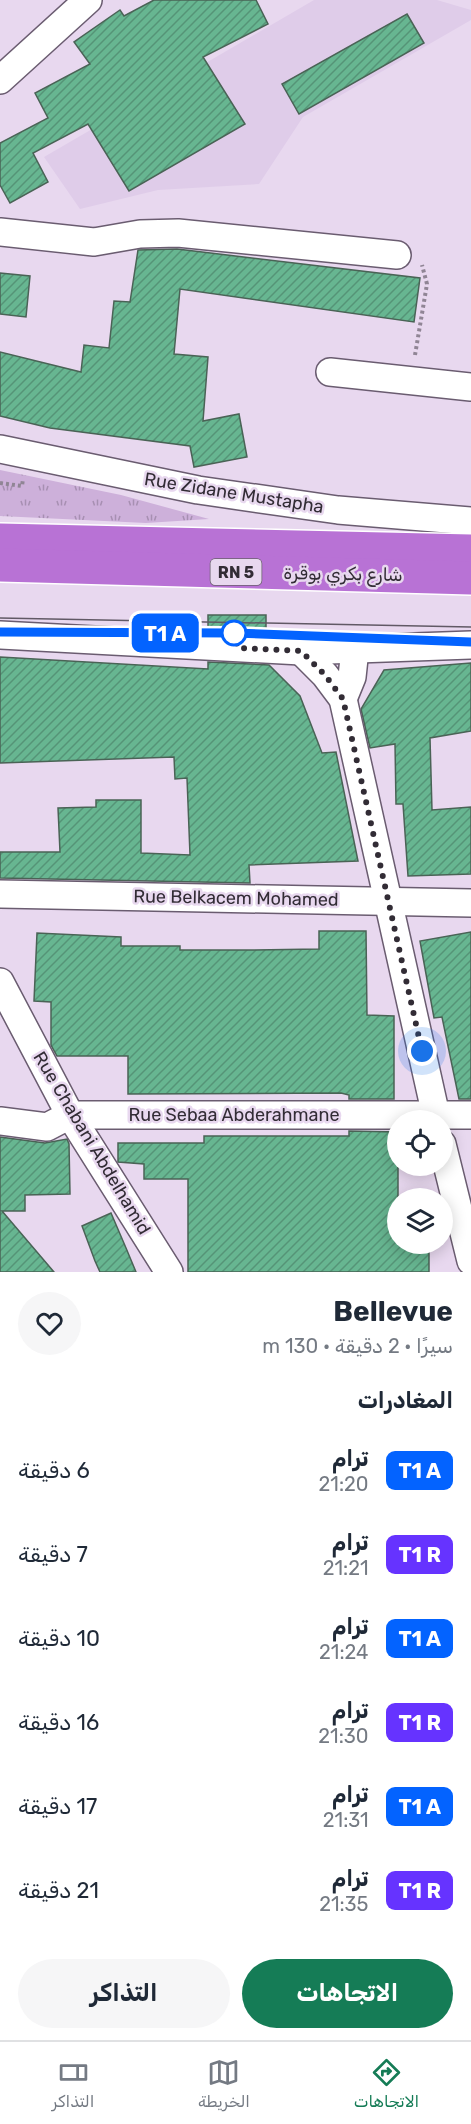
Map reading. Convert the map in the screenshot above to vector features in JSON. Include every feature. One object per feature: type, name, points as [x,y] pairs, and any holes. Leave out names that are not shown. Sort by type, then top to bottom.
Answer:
[{"type":"highway","name":"شارع بكري بوقرة","points":[[0,540],[471,551]]},
{"type":"highway","name":"شارع بكري بوقرة","points":[[0,566],[471,578]]},
{"type":"street","points":[[0,80],[88,0]]},
{"type":"street","points":[[0,232],[94,242],[140,234],[178,233],[397,255]]},
{"type":"street","points":[[330,372],[471,387]]},
{"type":"street","name":"Rue Zidane Mustapha","points":[[0,449],[210,492],[338,510],[471,521]]},
{"type":"street","points":[[0,635],[301,651],[471,645]]},
{"type":"street","points":[[343,699],[352,677],[355,649]]},
{"type":"street","points":[[301,651],[325,675],[343,699],[434,1110]]},
{"type":"street","name":"Rue Belkacem Mohamed","points":[[0,894],[471,903]]},
{"type":"street","name":"Rue Chabani Abdelhamid","points":[[0,982],[70,1115],[169,1272]]},
{"type":"street","name":"Rue Sebaa Abderahmane","points":[[0,1121],[47,1127],[70,1115],[387,1118]]},
{"type":"street","name":"Rue Sebaa Abderahmane","points":[[453,1117],[471,1115]]},
{"type":"street","points":[[450,1176],[471,1261]]},
{"type":"path","points":[[397,255],[421,263],[427,284],[411,381]]},
{"type":"path","points":[[0,483],[22,486]]},
{"type":"shaded area","points":[[314,0],[437,0],[471,10],[471,20],[303,117],[259,184],[158,190],[80,209],[44,157]]},
{"type":"green space","points":[[0,470],[121,495],[209,519],[146,523],[0,516]]},
{"type":"building","points":[[154,0],[256,0],[268,24],[203,57],[245,124],[129,191],[88,124],[33,153],[48,182],[10,203],[0,185],[0,143],[48,118],[35,93],[90,64],[74,42],[120,10],[124,16]]},
{"type":"building","points":[[407,14],[424,43],[299,114],[282,84]]},
{"type":"building","points":[[177,249],[420,278],[414,322],[180,289],[174,354],[208,357],[203,421],[239,414],[247,457],[194,467],[190,446],[50,428],[0,416],[0,352],[81,372],[84,345],[109,348],[114,301],[130,302],[138,250]]},
{"type":"building","points":[[0,273],[30,276],[26,317],[0,314]]},
{"type":"building","points":[[208,615],[266,615],[266,633],[208,630]]},
{"type":"building","points":[[0,657],[208,669],[208,662],[269,665],[300,696],[322,753],[336,752],[358,861],[249,865],[250,883],[0,878],[0,852],[60,852],[58,808],[96,807],[96,800],[141,800],[141,853],[190,855],[187,778],[175,779],[174,757],[0,763]]},
{"type":"building","points":[[471,663],[471,731],[430,738],[432,810],[471,807],[471,874],[408,876],[403,804],[396,804],[395,744],[370,748],[361,709],[384,670]]},
{"type":"building","points":[[319,931],[366,931],[367,1015],[394,1016],[394,1099],[349,1099],[349,1095],[341,1093],[128,1094],[128,1056],[57,1056],[51,1045],[51,1002],[34,1001],[37,933],[121,937],[121,946],[180,946],[180,950],[251,950],[319,949]]},
{"type":"building","points":[[471,932],[471,1099],[459,1099],[442,1017],[434,1018],[420,941]]},
{"type":"building","points":[[349,1131],[387,1132],[387,1176],[398,1176],[398,1188],[387,1188],[387,1254],[429,1254],[429,1272],[188,1272],[188,1179],[144,1179],[144,1164],[118,1162],[118,1143],[204,1143],[204,1136],[349,1136]]},
{"type":"building","points":[[0,1137],[45,1143],[67,1139],[69,1144],[70,1194],[25,1195],[25,1211],[2,1211],[54,1272],[0,1272]]},
{"type":"building","points":[[111,1213],[136,1272],[100,1272],[95,1261],[82,1226]]},
{"type":"tram line","points":[[0,618],[471,627]]},
{"type":"tram line","points":[[0,632],[234,633],[471,642]]},
{"type":"tram line","points":[[0,632],[234,633],[471,642]]},
{"type":"route","points":[[234,633],[238,648],[301,651],[325,675],[343,699],[422,1051]]}]
